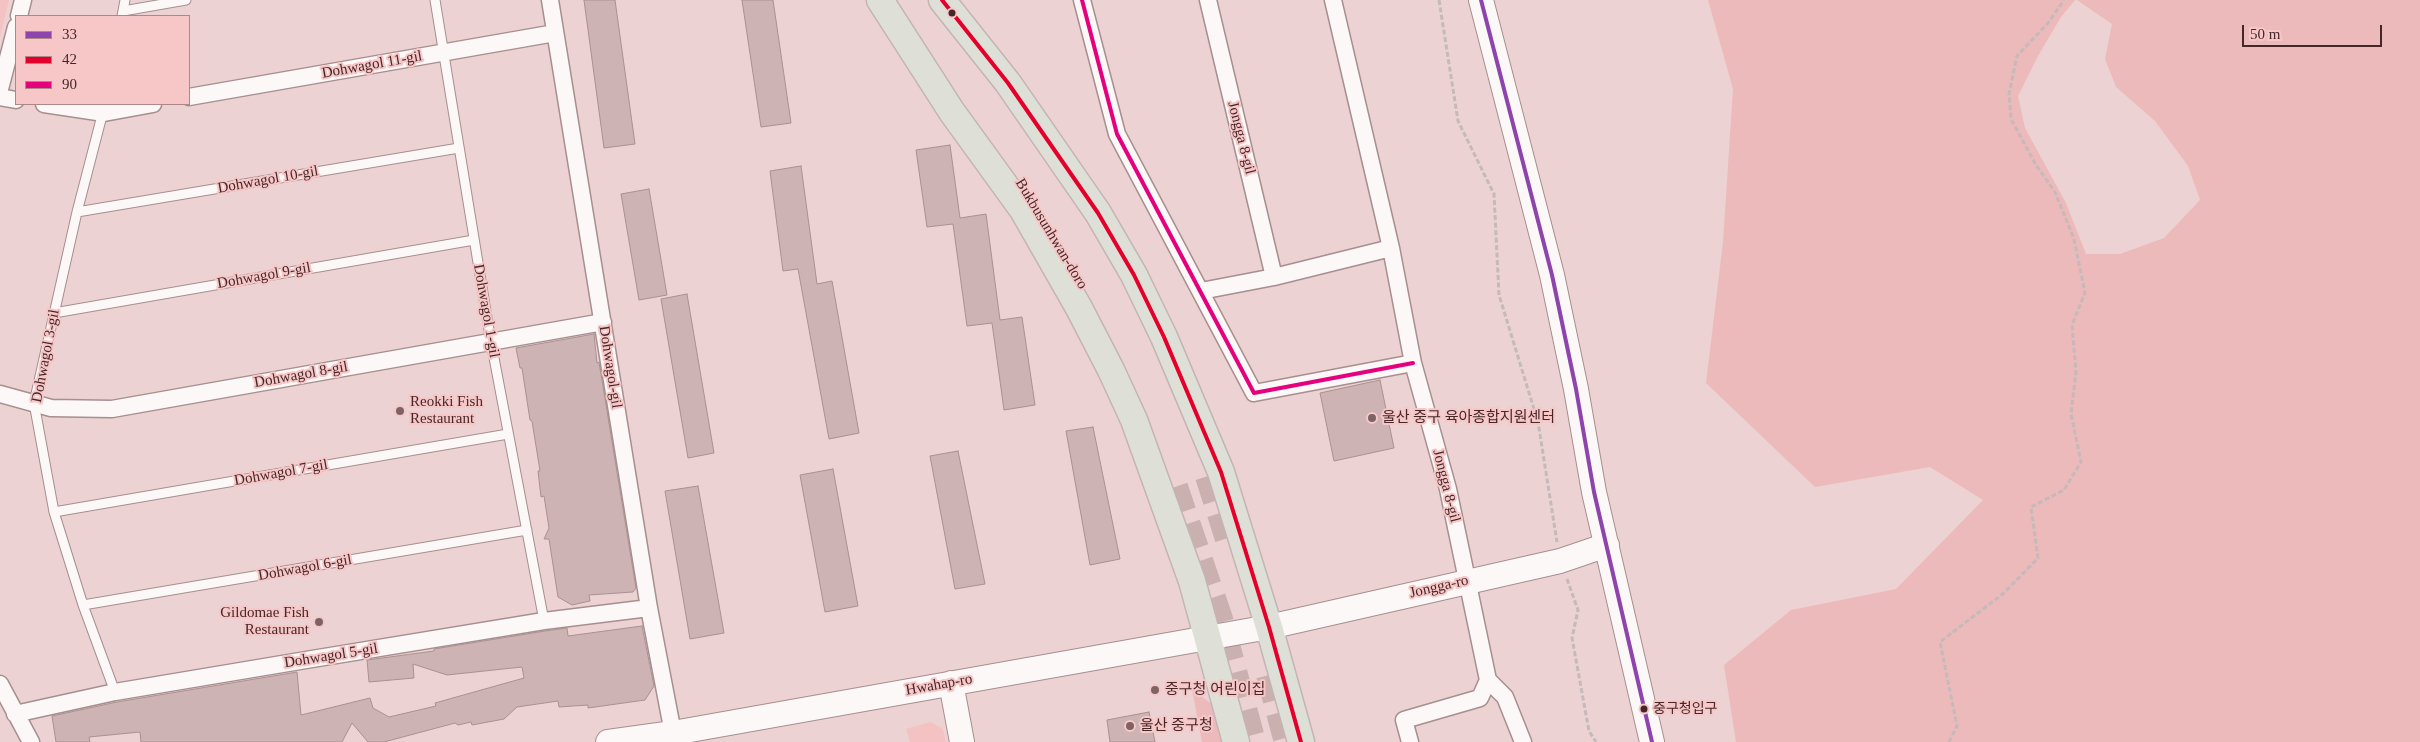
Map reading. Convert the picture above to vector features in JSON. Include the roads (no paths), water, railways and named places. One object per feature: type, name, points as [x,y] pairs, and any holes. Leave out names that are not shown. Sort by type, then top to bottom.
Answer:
[{"type":"main road","points":[[880,0],[952,112],[1023,210],[1079,308],[1111,370],[1134,420],[1162,492],[1192,581],[1236,742]]},
{"type":"main road","name":"Bukbusunhwan-doro","points":[[892,0],[1004,158],[1056,237],[1122,362],[1146,413],[1175,487]]},
{"type":"main road","points":[[932,0],[1054,170],[1087,220],[1152,342],[1208,476]]},
{"type":"main road","points":[[942,0],[1008,83],[1070,170],[1098,213],[1134,275],[1193,401],[1221,472],[1270,627],[1301,742]]},
{"type":"main road","points":[[1481,0],[1552,274],[1576,389],[1594,492],[1652,742]]},
{"type":"main road","name":"Jongga-ro","points":[[1270,627],[1560,561],[1607,545]]},
{"type":"main road","name":"Hwahap-ro","points":[[608,742],[673,733],[1208,636],[1270,627]]},
{"type":"main road","points":[[951,683],[962,742]]},
{"type":"street","points":[[19,15],[23,0]]},
{"type":"street","name":"Dohwagol-gil","points":[[550,0],[649,608],[673,733]]},
{"type":"street","points":[[1082,0],[1117,134],[1254,393],[1413,363]]},
{"type":"street","name":"Jongga 8-gil","points":[[1208,0],[1274,277]]},
{"type":"street","name":"Jongga 8-gil","points":[[1333,0],[1391,248],[1413,363],[1448,488],[1488,680]]},
{"type":"street","points":[[0,90],[15,31]]},
{"type":"street","name":"Dohwagol 11-gil","points":[[190,98],[555,33]]},
{"type":"street","points":[[0,97],[15,100]]},
{"type":"street","points":[[59,105],[104,108],[142,105]]},
{"type":"street","points":[[1201,290],[1274,277],[1391,248]]},
{"type":"street","name":"Dohwagol 8-gil","points":[[0,394],[51,408],[112,409],[603,322]]},
{"type":"street","name":"Dohwagol 5-gil","points":[[15,714],[115,692],[544,621],[649,608]]},
{"type":"street","points":[[1410,742],[1404,720],[1480,698],[1488,680],[1505,697],[1523,742]]},
{"type":"street","points":[[0,684],[31,742]]},
{"type":"lane","points":[[125,0],[122,14],[186,0]]},
{"type":"lane","name":"Dohwagol 1-gil","points":[[435,0],[491,342],[544,621]]},
{"type":"lane","name":"Dohwagol 3-gil","points":[[104,108],[77,212],[34,403],[54,512],[83,605],[115,692]]},
{"type":"lane","name":"Dohwagol 10-gil","points":[[77,212],[459,148]]},
{"type":"lane","name":"Dohwagol 9-gil","points":[[54,313],[474,240]]},
{"type":"lane","name":"Dohwagol 7-gil","points":[[54,512],[508,434]]},
{"type":"lane","name":"Dohwagol 6-gil","points":[[83,605],[527,530]]},
{"type":"tunnel","points":[[1208,476],[1229,542]]},
{"type":"tunnel","points":[[1175,487],[1220,619],[1253,742]]},
{"type":"tunnel","points":[[1269,675],[1287,742]]},
{"type":"place","name":"Reokki Fish Restaurant","points":[[400,411]]},
{"type":"place","name":"울산 중구 육아종합지원센터","points":[[1372,418]]},
{"type":"place","name":"Gildomae Fish Restaurant","points":[[319,622]]},
{"type":"place","name":"중구청 어린이집","points":[[1155,690]]},
{"type":"place","name":"중구청입구","points":[[1644,709]]},
{"type":"place","name":"울산 중구청","points":[[1130,726]]}]
